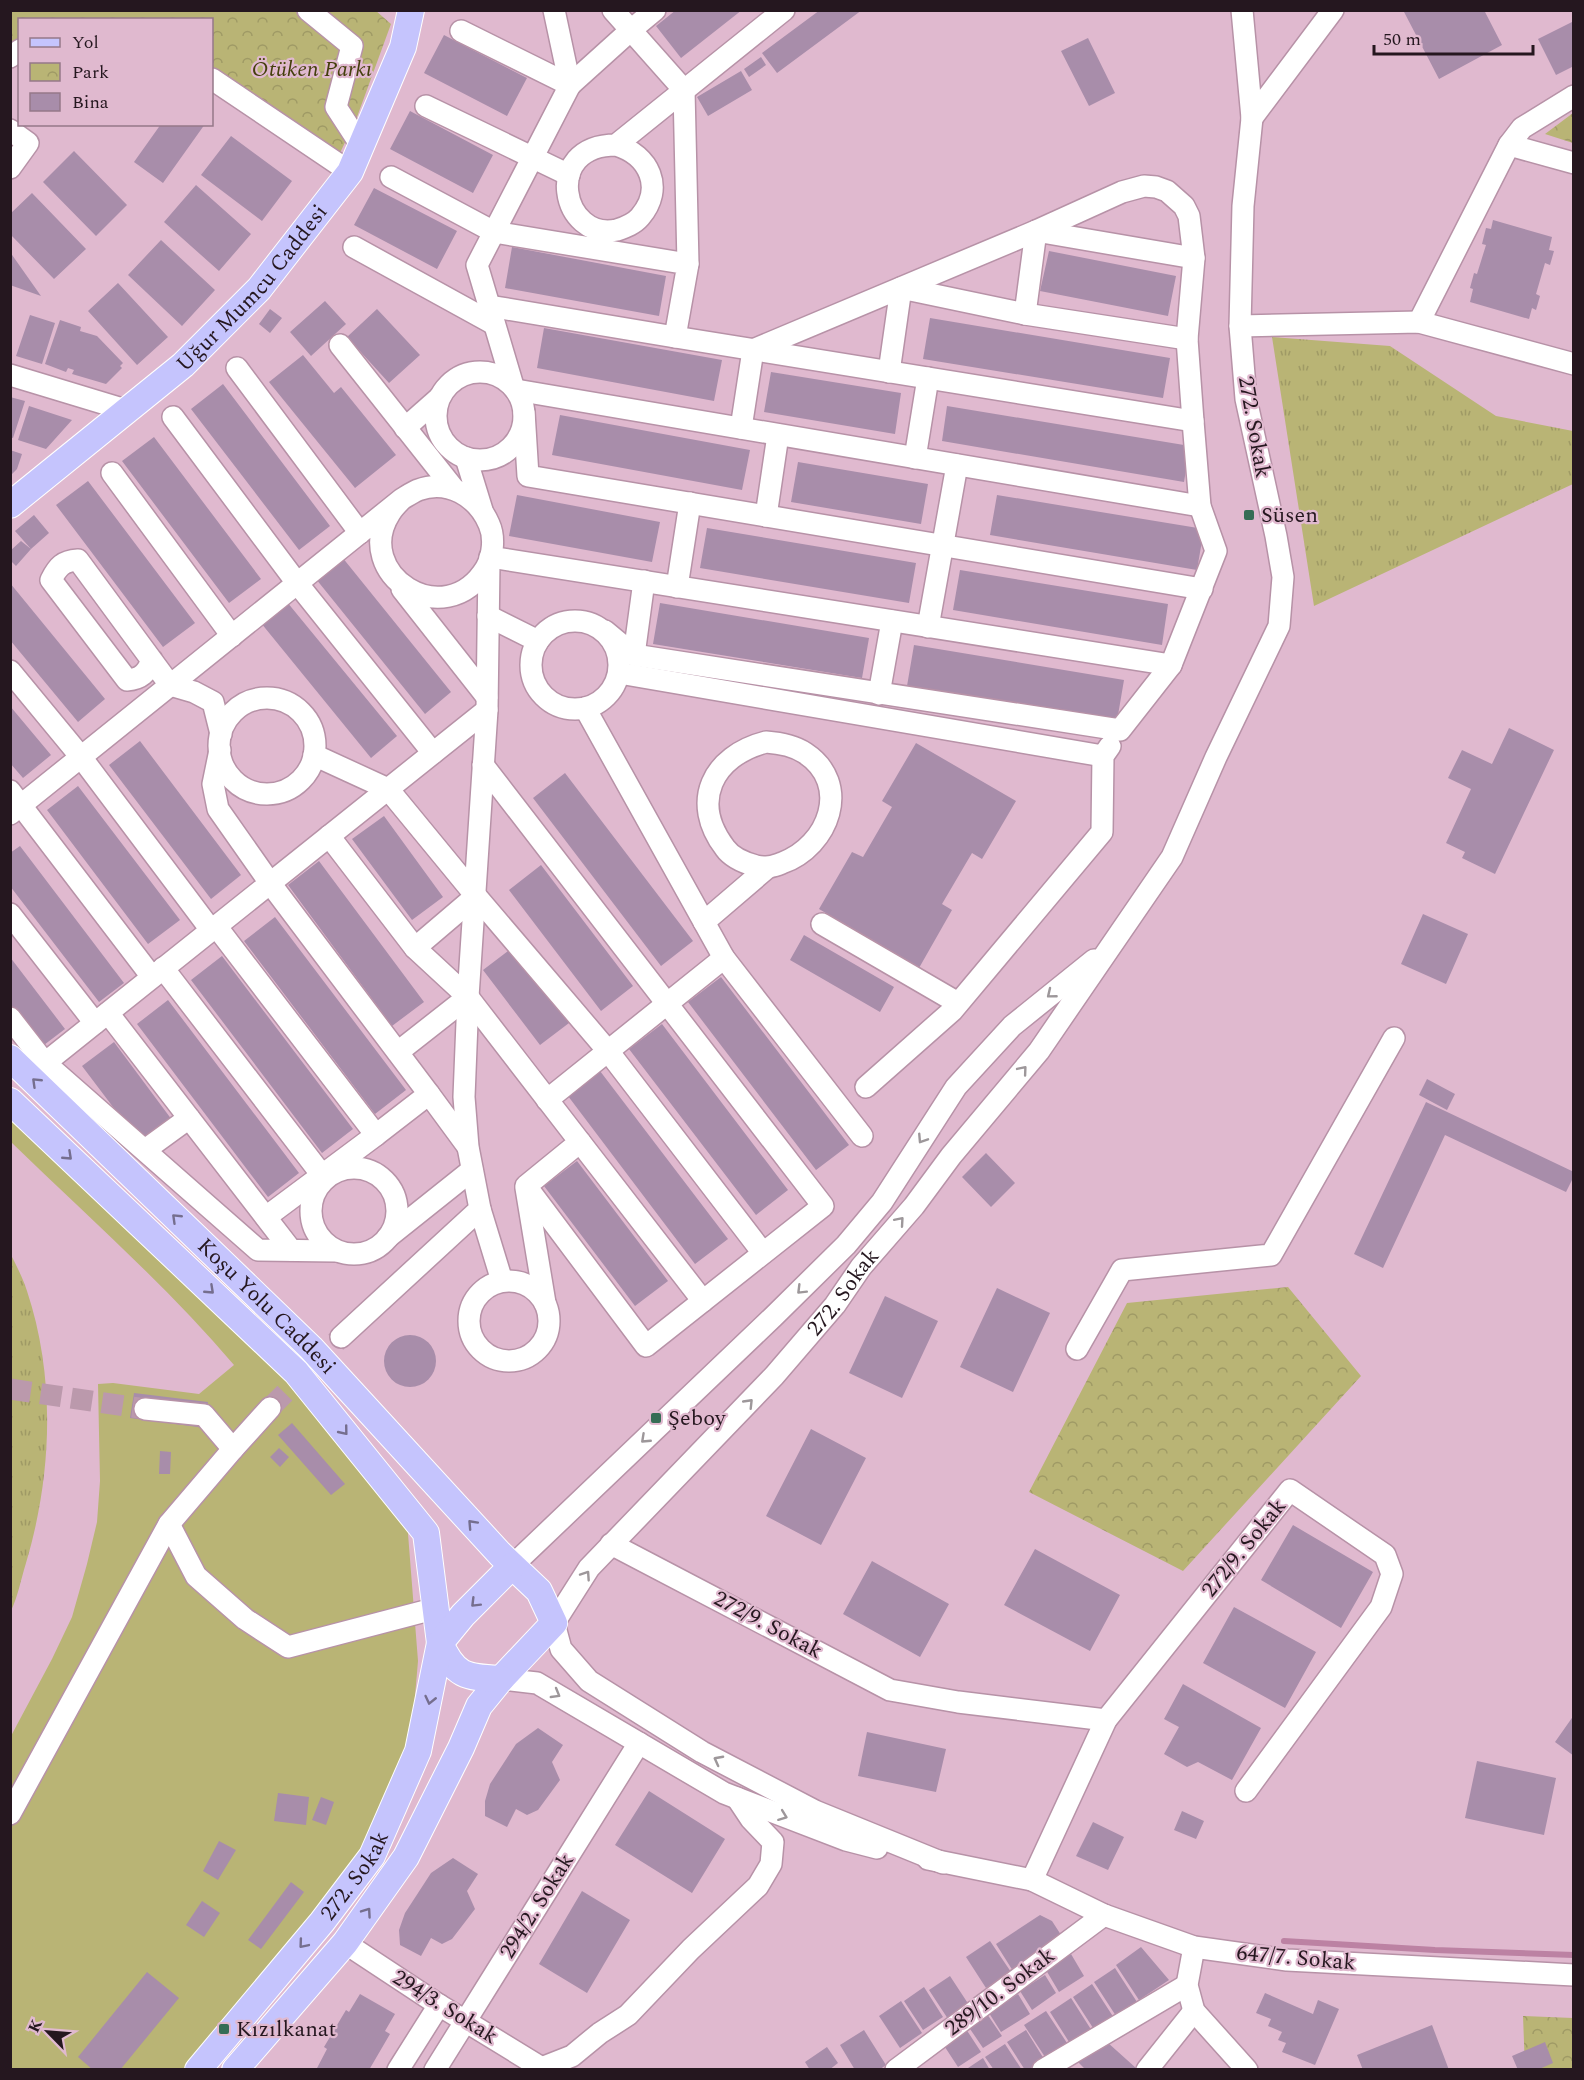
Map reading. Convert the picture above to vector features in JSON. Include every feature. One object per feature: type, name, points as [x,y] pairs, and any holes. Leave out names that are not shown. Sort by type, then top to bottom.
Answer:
[{"type":"main road","name":"Uğur Mumcu Caddesi","points":[[10,505],[183,365],[259,289],[350,172],[403,47],[411,10]]},
{"type":"main road","name":"Koşu Yolu Caddesi","points":[[10,1058],[311,1347],[512,1566]]},
{"type":"main road","name":"Koşu Yolu Caddesi","points":[[10,1101],[296,1372],[426,1533],[440,1643]]},
{"type":"main road","points":[[512,1566],[539,1591],[554,1623]]},
{"type":"main road","name":"272. Sokak","points":[[198,2070],[322,1922],[372,1856],[418,1751],[440,1643],[463,1615],[512,1566]]},
{"type":"main road","name":"272. Sokak","points":[[235,2070],[345,1943],[406,1857],[461,1748],[479,1706],[554,1623]]},
{"type":"main road","points":[[440,1643],[454,1668],[473,1677],[501,1679]]},
{"type":"street","points":[[308,10],[352,46],[336,107],[362,147]]},
{"type":"street","points":[[554,10],[570,85]]},
{"type":"street","points":[[613,10],[684,90],[688,264],[675,338]]},
{"type":"street","points":[[514,388],[477,265],[570,85],[655,10]]},
{"type":"street","points":[[616,145],[784,10]]},
{"type":"street","name":"272. Sokak","points":[[554,1623],[590,1568],[611,1544],[774,1376],[835,1305],[861,1267],[914,1206],[951,1156],[1039,1051],[1172,857],[1216,757],[1279,626],[1283,577],[1246,399],[1240,326],[1243,206],[1252,118],[1242,10]]},
{"type":"street","points":[[1252,118],[1333,10]]},
{"type":"street","points":[[461,31],[570,85]]},
{"type":"street","points":[[213,80],[350,172]]},
{"type":"street","points":[[1419,321],[1509,146],[1522,128],[1574,96]]},
{"type":"street","points":[[426,106],[569,175]]},
{"type":"street","points":[[10,130],[28,143],[10,168]]},
{"type":"street","points":[[602,145],[616,145],[629,149],[640,157],[648,168],[652,181],[652,195],[648,208],[638,219],[626,227],[595,239],[584,222],[573,211],[568,198],[567,183],[579,158],[589,149],[602,145]]},
{"type":"street","points":[[1509,146],[1574,163]]},
{"type":"street","points":[[391,177],[494,232],[595,239],[688,264]]},
{"type":"street","points":[[753,350],[1036,231],[1133,187],[1156,187],[1176,197],[1190,216],[1194,258],[1187,339],[1193,421],[1200,506],[1216,551],[1202,589],[1171,665],[1102,756],[1102,832],[958,1004],[866,1087]]},
{"type":"street","points":[[1036,231],[1194,258]]},
{"type":"street","points":[[1025,314],[1036,231]]},
{"type":"street","points":[[354,247],[491,315],[675,338],[1193,421]]},
{"type":"street","points":[[902,288],[1025,314],[1187,339]]},
{"type":"street","points":[[889,372],[902,288]]},
{"type":"street","points":[[1240,326],[1419,321],[1574,364]]},
{"type":"street","points":[[340,345],[454,489]]},
{"type":"street","points":[[741,428],[753,350]]},
{"type":"street","points":[[237,368],[360,533]]},
{"type":"street","points":[[524,412],[523,426],[518,440],[508,451],[495,458],[480,461],[466,458],[453,451],[443,441],[437,427],[436,412],[447,386],[459,377],[473,372],[488,372],[501,377],[514,388],[521,398],[524,412],[528,476],[1202,589]]},
{"type":"street","points":[[10,375],[129,411]]},
{"type":"street","points":[[915,458],[928,378]]},
{"type":"street","points":[[514,388],[1200,506]]},
{"type":"street","points":[[405,428],[440,398]]},
{"type":"street","points":[[173,417],[297,583],[433,753]]},
{"type":"street","points":[[766,516],[778,435]]},
{"type":"street","points":[[466,458],[482,510],[490,526],[493,544],[490,560],[487,704],[468,997],[464,1097],[468,1147],[480,1209],[502,1281]]},
{"type":"street","points":[[928,627],[957,465]]},
{"type":"street","points":[[112,472],[232,636]]},
{"type":"street","points":[[324,1177],[158,973],[14,803],[81,757],[402,499],[418,490],[436,487],[454,489],[470,497],[482,510]]},
{"type":"street","points":[[402,499],[390,513],[383,529],[382,547],[386,565],[487,704]]},
{"type":"street","points":[[677,587],[690,503]]},
{"type":"street","points":[[147,705],[51,580],[56,569],[65,561],[78,560],[170,685],[194,692],[213,702],[220,742],[224,766],[232,779],[244,788],[258,793],[273,794],[300,781],[309,769],[314,755],[315,740],[311,725],[301,712],[287,702],[271,698],[255,700],[240,707],[228,719],[220,742],[213,784],[218,809],[270,883],[468,1147]]},
{"type":"street","points":[[396,581],[411,592],[429,598],[447,597],[465,591],[479,579],[490,560]]},
{"type":"street","points":[[490,560],[677,587],[1171,665]]},
{"type":"street","points":[[634,655],[644,582]]},
{"type":"street","points":[[488,616],[538,641]]},
{"type":"street","points":[[605,631],[615,644],[620,658],[619,673],[614,687],[605,698],[593,706],[565,708],[552,703],[541,694],[534,682],[531,668],[532,654],[538,641],[548,629],[562,622],[577,620],[592,623],[605,631],[634,655],[1120,730]]},
{"type":"street","points":[[879,694],[892,621]]},
{"type":"street","points":[[127,680],[137,679],[147,672],[152,660]]},
{"type":"street","points":[[10,671],[81,757],[376,1135]]},
{"type":"street","points":[[619,673],[1102,756]]},
{"type":"street","points":[[45,1063],[433,753],[487,704]]},
{"type":"street","points":[[585,708],[724,958],[862,1136]]},
{"type":"street","points":[[704,922],[767,868],[807,850],[820,833],[829,813],[830,782],[819,765],[805,752],[786,744],[766,742],[738,752],[717,773],[709,791],[708,813],[715,834],[728,852],[746,864],[767,868]]},
{"type":"street","points":[[314,755],[388,789],[608,1051],[763,1253]]},
{"type":"street","points":[[483,765],[823,1206],[646,1346],[526,1186]]},
{"type":"street","points":[[329,836],[415,948],[468,997],[703,1300]]},
{"type":"street","points":[[415,948],[476,896]]},
{"type":"street","points":[[10,914],[189,1118],[291,1250]]},
{"type":"street","points":[[822,924],[958,1004]]},
{"type":"street","name":"272. Sokak","points":[[512,1566],[846,1245],[882,1202],[956,1087],[1012,1026],[1113,945]]},
{"type":"street","points":[[547,1100],[724,958]]},
{"type":"street","points":[[398,1052],[468,997]]},
{"type":"street","points":[[10,1018],[45,1063],[258,1250],[364,1253],[378,1247],[472,1170]]},
{"type":"street","points":[[1077,1349],[1122,1270],[1271,1255],[1394,1038]]},
{"type":"street","points":[[266,1217],[324,1177],[429,1094]]},
{"type":"street","points":[[145,1150],[189,1118]]},
{"type":"street","points":[[526,1186],[580,1142]]},
{"type":"street","points":[[336,1251],[324,1243],[315,1231],[311,1218],[311,1203],[324,1177],[337,1171],[351,1168],[365,1169],[378,1175],[388,1185],[397,1211],[388,1238]]},
{"type":"street","points":[[526,1186],[549,1316],[549,1329],[536,1352],[524,1359],[510,1362],[491,1357],[475,1344],[468,1318],[479,1293],[490,1285],[502,1281],[515,1281],[528,1285],[546,1303]]},
{"type":"street","points":[[341,1337],[480,1209]]},
{"type":"street","points":[[846,1245],[861,1267]]},
{"type":"street","points":[[10,1814],[169,1524],[270,1408]]},
{"type":"street","points":[[145,1409],[204,1416],[233,1449]]},
{"type":"street","name":"272/9. Sokak","points":[[1032,1880],[1106,1720],[1290,1490],[1385,1555],[1392,1574],[1381,1607],[1246,1791]]},
{"type":"street","points":[[169,1524],[196,1576],[246,1619],[288,1647],[437,1608]]},
{"type":"street","name":"272/9. Sokak","points":[[611,1544],[890,1690],[958,1702],[1106,1720]]},
{"type":"street","points":[[554,1623],[561,1649],[589,1681],[702,1752],[815,1811],[943,1863]]},
{"type":"street","points":[[501,1679],[537,1683],[724,1794],[846,1840],[943,1863]]},
{"type":"street","name":"294/2. Sokak","points":[[435,2070],[639,1743]]},
{"type":"street","points":[[544,2068],[572,2056],[600,2033],[628,2015],[691,1949],[758,1886],[771,1864],[773,1842],[751,1819],[737,1798]]},
{"type":"street","name":"647/7. Sokak","points":[[943,1863],[1032,1880],[1104,1915],[1194,1947],[1287,1960],[1574,1975]]},
{"type":"street","name":"289/10. Sokak","points":[[896,2070],[1104,1915]]},
{"type":"street","name":"294/3. Sokak","points":[[345,1943],[440,2005],[544,2068]]},
{"type":"street","points":[[1194,1947],[1187,1985],[1194,2011],[1247,2070]]},
{"type":"street","points":[[1043,2070],[1187,1985]]},
{"type":"street","points":[[398,2070],[440,2005]]},
{"type":"street","points":[[1147,2070],[1194,2011]]},
{"type":"green space","name":"Ötüken Parkı","points":[[375,10],[391,24],[357,117],[340,153],[213,75],[213,18],[18,18],[18,51],[11,57],[11,11]]},
{"type":"green space","points":[[1573,113],[1573,143],[1545,134]]},
{"type":"green space","points":[[1272,337],[1390,346],[1496,416],[1573,431],[1573,484],[1314,606]]},
{"type":"green space","points":[[10,1107],[289,1380],[407,1521],[418,1661],[411,1742],[365,1846],[264,1980],[185,2069],[11,2069],[11,1736],[72,1617],[87,1564],[97,1522],[100,1481],[98,1384],[113,1383],[199,1394],[234,1365],[153,1279],[11,1142]]},
{"type":"green space","points":[[10,1253],[25,1286],[36,1324],[43,1358],[47,1427],[45,1462],[35,1530],[11,1611]]},
{"type":"green space","points":[[1288,1287],[1361,1376],[1183,1571],[1029,1492],[1127,1303]]},
{"type":"green space","points":[[1523,2016],[1573,2018],[1573,2069],[1525,2069]]},
{"type":"building","points":[[676,10],[742,10],[681,58],[656,26]]},
{"type":"building","points":[[820,10],[862,10],[777,73],[762,53]]},
{"type":"building","points":[[1403,10],[1484,10],[1502,45],[1439,79]]},
{"type":"building","points":[[1574,21],[1574,66],[1556,75],[1538,39]]},
{"type":"building","points":[[444,35],[527,78],[507,116],[424,73]]},
{"type":"building","points":[[1088,38],[1115,93],[1089,106],[1061,51]]},
{"type":"building","points":[[761,57],[766,65],[749,77],[744,69]]},
{"type":"building","points":[[741,71],[752,90],[708,116],[697,97]]},
{"type":"building","points":[[410,111],[493,155],[473,193],[390,149]]},
{"type":"building","points":[[160,126],[204,126],[163,183],[134,162]]},
{"type":"building","points":[[231,136],[292,181],[262,221],[201,175]]},
{"type":"building","points":[[74,151],[127,205],[96,236],[43,182]]},
{"type":"building","points":[[196,185],[251,234],[219,271],[164,222]]},
{"type":"building","points":[[374,188],[457,231],[437,269],[354,225]]},
{"type":"building","points":[[32,193],[86,249],[54,279],[10,234],[10,214]]},
{"type":"building","points":[[1493,220],[1552,237],[1549,250],[1554,251],[1550,265],[1545,263],[1536,294],[1540,296],[1536,310],[1532,308],[1529,319],[1470,302],[1473,289],[1470,288],[1474,273],[1477,274],[1486,245],[1482,244],[1486,228],[1491,229]]},
{"type":"building","points":[[161,240],[215,290],[182,326],[128,275]]},
{"type":"building","points":[[512,247],[666,276],[659,316],[505,288]]},
{"type":"building","points":[[1049,251],[1176,276],[1168,316],[1040,291]]},
{"type":"building","points":[[10,252],[41,296],[10,285]]},
{"type":"building","points":[[118,283],[168,337],[137,365],[88,311]]},
{"type":"building","points":[[325,301],[346,324],[311,356],[290,332]]},
{"type":"building","points":[[270,309],[282,318],[270,333],[259,324]]},
{"type":"building","points":[[377,309],[420,355],[389,383],[347,337]]},
{"type":"building","points":[[30,315],[55,323],[42,364],[16,356]]},
{"type":"building","points":[[930,318],[1170,358],[1163,398],[923,359]]},
{"type":"building","points":[[60,320],[81,327],[80,331],[97,336],[123,363],[120,366],[122,368],[106,384],[72,374],[74,370],[68,368],[66,372],[45,364]]},
{"type":"building","points":[[544,328],[722,360],[714,401],[537,368]]},
{"type":"building","points":[[303,355],[334,393],[341,387],[396,455],[355,488],[269,382]]},
{"type":"building","points":[[771,372],[901,393],[895,434],[764,412]]},
{"type":"building","points":[[223,384],[330,526],[299,550],[191,409]]},
{"type":"building","points":[[10,397],[25,401],[13,438],[10,437]]},
{"type":"building","points":[[29,406],[72,420],[46,449],[18,440]]},
{"type":"building","points":[[947,406],[1190,446],[1184,482],[942,441]]},
{"type":"building","points":[[560,415],[750,450],[742,490],[552,455]]},
{"type":"building","points":[[154,437],[261,579],[229,603],[122,461]]},
{"type":"building","points":[[10,450],[22,454],[17,469],[10,476]]},
{"type":"building","points":[[798,462],[928,484],[921,524],[791,502]]},
{"type":"building","points":[[88,481],[195,623],[163,647],[56,505]]},
{"type":"building","points":[[517,495],[660,522],[652,562],[509,536]]},
{"type":"building","points":[[997,495],[1204,529],[1197,570],[990,535]]},
{"type":"building","points":[[34,515],[49,533],[31,549],[15,531]]},
{"type":"building","points":[[707,528],[916,563],[909,603],[700,568]]},
{"type":"building","points":[[21,541],[31,549],[16,566],[10,560],[10,551]]},
{"type":"building","points":[[342,557],[451,692],[425,714],[316,579]]},
{"type":"building","points":[[960,570],[1168,604],[1162,645],[953,610]]},
{"type":"building","points":[[10,583],[105,699],[78,722],[10,640]]},
{"type":"building","points":[[287,602],[397,736],[371,758],[261,623]]},
{"type":"building","points":[[660,603],[869,638],[862,678],[653,644]]},
{"type":"building","points":[[914,645],[1124,680],[1117,721],[907,686]]},
{"type":"building","points":[[10,706],[51,755],[23,778],[10,763]]},
{"type":"building","points":[[1509,728],[1554,750],[1495,874],[1462,858],[1465,852],[1446,843],[1471,789],[1448,778],[1462,750],[1492,764]]},
{"type":"building","points":[[140,741],[241,875],[211,899],[109,765]]},
{"type":"building","points":[[916,743],[1016,801],[982,859],[972,853],[942,904],[952,910],[919,968],[819,909],[852,852],[863,857],[892,807],[882,801]]},
{"type":"building","points":[[565,773],[693,941],[661,966],[533,798]]},
{"type":"building","points":[[78,786],[180,920],[148,944],[47,810]]},
{"type":"building","points":[[384,816],[443,897],[412,920],[352,839]]},
{"type":"building","points":[[20,846],[124,983],[99,1002],[10,886],[10,853]]},
{"type":"building","points":[[319,861],[424,1002],[392,1026],[288,885]]},
{"type":"building","points":[[541,865],[633,986],[601,1011],[509,890]]},
{"type":"building","points":[[1423,914],[1468,934],[1446,984],[1401,964]]},
{"type":"building","points":[[275,917],[406,1090],[375,1114],[244,941]]},
{"type":"building","points":[[804,935],[894,987],[880,1012],[790,960]]},
{"type":"building","points":[[516,945],[573,1020],[540,1045],[483,970]]},
{"type":"building","points":[[222,956],[353,1129],[322,1153],[191,980]]},
{"type":"building","points":[[10,957],[65,1029],[40,1048],[10,1009]]},
{"type":"building","points":[[721,977],[849,1145],[816,1170],[688,1002]]},
{"type":"building","points":[[168,1000],[299,1173],[268,1197],[137,1024]]},
{"type":"building","points":[[662,1024],[788,1190],[756,1215],[629,1049]]},
{"type":"building","points":[[114,1042],[172,1120],[141,1144],[82,1066]]},
{"type":"building","points":[[600,1071],[728,1239],[695,1264],[568,1096]]},
{"type":"building","points":[[1427,1079],[1455,1094],[1447,1110],[1419,1095]]},
{"type":"building","points":[[1426,1102],[1574,1172],[1574,1176],[1566,1192],[1445,1135],[1383,1268],[1354,1254]]},
{"type":"building","points":[[986,1153],[1015,1183],[991,1207],[962,1177]]},
{"type":"building","points":[[577,1161],[668,1281],[635,1306],[544,1186]]},
{"type":"building","points":[[997,1288],[1050,1313],[1013,1392],[960,1367]]},
{"type":"building","points":[[885,1296],[938,1321],[902,1398],[849,1373]]},
{"type":"building","points":[[405,1335],[415,1335],[429,1342],[436,1361],[429,1380],[415,1387],[405,1387],[395,1383],[388,1376],[384,1366],[384,1356],[388,1346],[395,1339]]},
{"type":"building","points":[[134,1393],[208,1402],[205,1428],[130,1418]]},
{"type":"building","points":[[292,1423],[345,1484],[331,1495],[278,1435]]},
{"type":"building","points":[[811,1429],[866,1458],[821,1545],[766,1516]]},
{"type":"building","points":[[279,1448],[289,1457],[280,1467],[270,1457]]},
{"type":"building","points":[[160,1451],[171,1452],[170,1474],[159,1474]]},
{"type":"building","points":[[1293,1525],[1373,1572],[1341,1628],[1261,1580]]},
{"type":"building","points":[[1035,1549],[1120,1595],[1090,1651],[1004,1605]]},
{"type":"building","points":[[872,1561],[949,1604],[920,1657],[843,1614]]},
{"type":"building","points":[[1234,1607],[1316,1652],[1285,1708],[1203,1663]]},
{"type":"building","points":[[1183,1684],[1261,1728],[1232,1780],[1198,1762],[1187,1767],[1164,1754],[1179,1727],[1164,1719]]},
{"type":"building","points":[[1574,1715],[1574,1756],[1555,1742]]},
{"type":"building","points":[[538,1728],[563,1745],[552,1762],[560,1780],[538,1810],[527,1815],[516,1809],[507,1827],[485,1816],[485,1801],[490,1784],[516,1744]]},
{"type":"building","points":[[867,1732],[946,1749],[936,1792],[858,1776]]},
{"type":"building","points":[[1477,1761],[1556,1778],[1544,1835],[1465,1818]]},
{"type":"building","points":[[649,1791],[725,1839],[692,1893],[615,1845]]},
{"type":"building","points":[[278,1793],[309,1797],[306,1825],[274,1821]]},
{"type":"building","points":[[321,1797],[334,1802],[326,1825],[312,1820]]},
{"type":"building","points":[[1182,1811],[1204,1821],[1196,1839],[1174,1830]]},
{"type":"building","points":[[1093,1822],[1124,1837],[1108,1870],[1076,1856]]},
{"type":"building","points":[[219,1841],[236,1850],[218,1880],[203,1871]]},
{"type":"building","points":[[453,1858],[478,1874],[467,1891],[475,1909],[452,1939],[442,1944],[431,1938],[421,1956],[400,1945],[399,1930],[405,1913],[431,1873]]},
{"type":"building","points":[[291,1882],[304,1892],[261,1949],[248,1940]]},
{"type":"building","points":[[582,1891],[630,1920],[587,1993],[539,1964]]},
{"type":"building","points":[[202,1901],[220,1913],[204,1937],[186,1925]]},
{"type":"building","points":[[1040,1915],[1052,1921],[1063,1938],[1013,1971],[996,1944]]},
{"type":"building","points":[[990,1941],[1011,1972],[986,1988],[966,1957]]},
{"type":"building","points":[[1141,1947],[1169,1980],[1139,2000],[1116,1965]]},
{"type":"building","points":[[1071,1954],[1084,1976],[1059,1992],[1046,1970]]},
{"type":"building","points":[[1115,1968],[1137,2002],[1116,2016],[1094,1982]]},
{"type":"building","points":[[147,1972],[179,1998],[120,2070],[93,2070],[78,2057]]},
{"type":"building","points":[[1045,1975],[1056,1993],[1032,2010],[1020,1991]]},
{"type":"building","points":[[950,1976],[969,2005],[948,2019],[929,1990]]},
{"type":"building","points":[[1092,1984],[1114,2018],[1095,2031],[1073,1997]]},
{"type":"building","points":[[924,1987],[943,2017],[923,2030],[904,2001]]},
{"type":"building","points":[[1265,1993],[1313,2014],[1318,2000],[1339,2009],[1315,2065],[1282,2052],[1286,2043],[1278,2040],[1282,2032],[1268,2026],[1271,2019],[1256,2013]]},
{"type":"building","points":[[360,1994],[395,2014],[385,2031],[390,2034],[369,2070],[316,2070],[327,2049],[324,2047],[346,2010],[349,2012]]},
{"type":"building","points":[[1018,1994],[1030,2014],[1001,2032],[989,2013]]},
{"type":"building","points":[[1071,1998],[1092,2031],[1071,2045],[1050,2012]]},
{"type":"building","points":[[901,2001],[922,2033],[900,2048],[879,2016]]},
{"type":"building","points":[[985,2011],[1002,2036],[983,2048],[966,2023]]},
{"type":"building","points":[[1046,2011],[1067,2043],[1045,2057],[1024,2025]]},
{"type":"building","points":[[1432,2025],[1449,2070],[1363,2070],[1357,2055]]},
{"type":"building","points":[[964,2026],[981,2052],[958,2067],[941,2041]]},
{"type":"building","points":[[864,2030],[886,2065],[879,2070],[855,2070],[840,2045]]},
{"type":"building","points":[[1026,2030],[1044,2059],[1028,2070],[1025,2070],[1007,2042]]},
{"type":"building","points":[[1107,2042],[1136,2068],[1135,2070],[1086,2070],[1077,2061]]},
{"type":"building","points":[[1545,2042],[1553,2063],[1537,2070],[1518,2070],[1512,2056]]},
{"type":"building","points":[[1005,2044],[1022,2070],[994,2070],[985,2057]]},
{"type":"building","points":[[827,2047],[838,2063],[829,2070],[810,2070],[805,2062]]},
{"type":"building","points":[[983,2058],[990,2070],[965,2070]]},
{"type":"waterway","points":[[1284,1941],[1574,1955]]},
{"type":"tunnel","points":[[270,1408],[341,1337]]},
{"type":"tunnel","points":[[10,1389],[145,1409]]},
{"type":"place","name":"Süsen","points":[[1249,515]]},
{"type":"place","name":"Şeboy","points":[[656,1418]]},
{"type":"place","name":"Kızılkanat","points":[[224,2029]]}]
